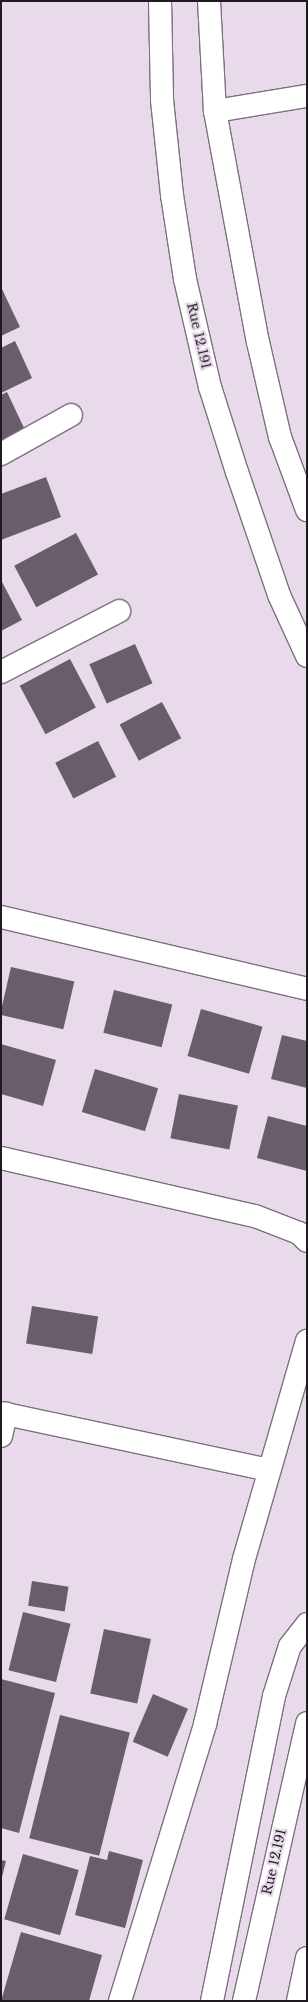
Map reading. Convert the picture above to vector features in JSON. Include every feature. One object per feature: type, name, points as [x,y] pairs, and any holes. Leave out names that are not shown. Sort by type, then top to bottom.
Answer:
[{"type":"street","name":"Rue 12.191","points":[[160,1],[162,100],[172,194],[187,287],[210,387],[237,472],[279,595],[307,656]]},
{"type":"street","points":[[209,1],[215,111],[261,356],[280,437],[307,510]]},
{"type":"street","points":[[215,111],[307,96]]},
{"type":"street","points":[[1,454],[72,415]]},
{"type":"street","points":[[1,672],[119,611]]},
{"type":"street","points":[[1,917],[307,989]]},
{"type":"street","points":[[1,1158],[255,1216],[300,1233],[307,1242]]},
{"type":"street","points":[[120,2001],[205,1724],[269,1470],[307,1340]]},
{"type":"street","points":[[1,1436],[4,1414],[269,1470]]},
{"type":"street","points":[[212,2001],[274,1696],[290,1646],[307,1624]]},
{"type":"street","name":"Rue 12.191","points":[[244,2001],[307,1723]]},
{"type":"street","points":[[298,2001],[307,1958]]},
{"type":"building","points":[[1,287],[20,327],[1,336]]},
{"type":"building","points":[[15,341],[32,378],[1,393],[1,348]]},
{"type":"building","points":[[7,392],[25,430],[1,441],[1,395]]},
{"type":"building","points":[[46,477],[61,517],[1,540],[1,494]]},
{"type":"building","points":[[76,533],[98,574],[36,607],[14,566]]},
{"type":"building","points":[[1,580],[22,620],[1,631]]},
{"type":"building","points":[[135,644],[152,683],[107,704],[89,664]]},
{"type":"building","points":[[70,659],[96,708],[45,734],[20,686]]},
{"type":"building","points":[[162,702],[181,738],[139,761],[120,725]]},
{"type":"building","points":[[98,741],[116,777],[73,798],[55,763]]},
{"type":"building","points":[[11,967],[74,982],[63,1029],[1,1015]]},
{"type":"building","points":[[114,990],[172,1005],[162,1047],[103,1033]]},
{"type":"building","points":[[201,1009],[263,1027],[249,1074],[187,1056]]},
{"type":"building","points":[[282,1035],[307,1041],[307,1088],[271,1079]]},
{"type":"building","points":[[1,1044],[56,1060],[43,1106],[1,1094]]},
{"type":"building","points":[[95,1069],[158,1088],[145,1131],[82,1112]]},
{"type":"building","points":[[179,1094],[238,1105],[229,1150],[170,1138]]},
{"type":"building","points":[[268,1116],[307,1126],[307,1171],[257,1158]]},
{"type":"building","points":[[32,1306],[98,1316],[92,1354],[26,1344]]},
{"type":"building","points":[[32,1581],[69,1587],[65,1611],[28,1606]]},
{"type":"building","points":[[23,1612],[71,1624],[56,1682],[8,1670]]},
{"type":"building","points":[[104,1629],[151,1639],[137,1704],[90,1694]]},
{"type":"building","points":[[1,1679],[55,1693],[19,1833],[1,1828]]},
{"type":"building","points":[[153,1694],[188,1709],[168,1757],[133,1742]]},
{"type":"building","points":[[60,1715],[130,1732],[99,1856],[29,1838]]},
{"type":"building","points":[[109,1851],[143,1860],[125,1928],[75,1915],[90,1856],[107,1860]]},
{"type":"building","points":[[23,1854],[79,1870],[60,1935],[4,1919]]},
{"type":"building","points":[[1,1860],[6,1861],[2,1877],[1,1876]]},
{"type":"building","points":[[21,1932],[102,1955],[89,2001],[1,2001]]}]
